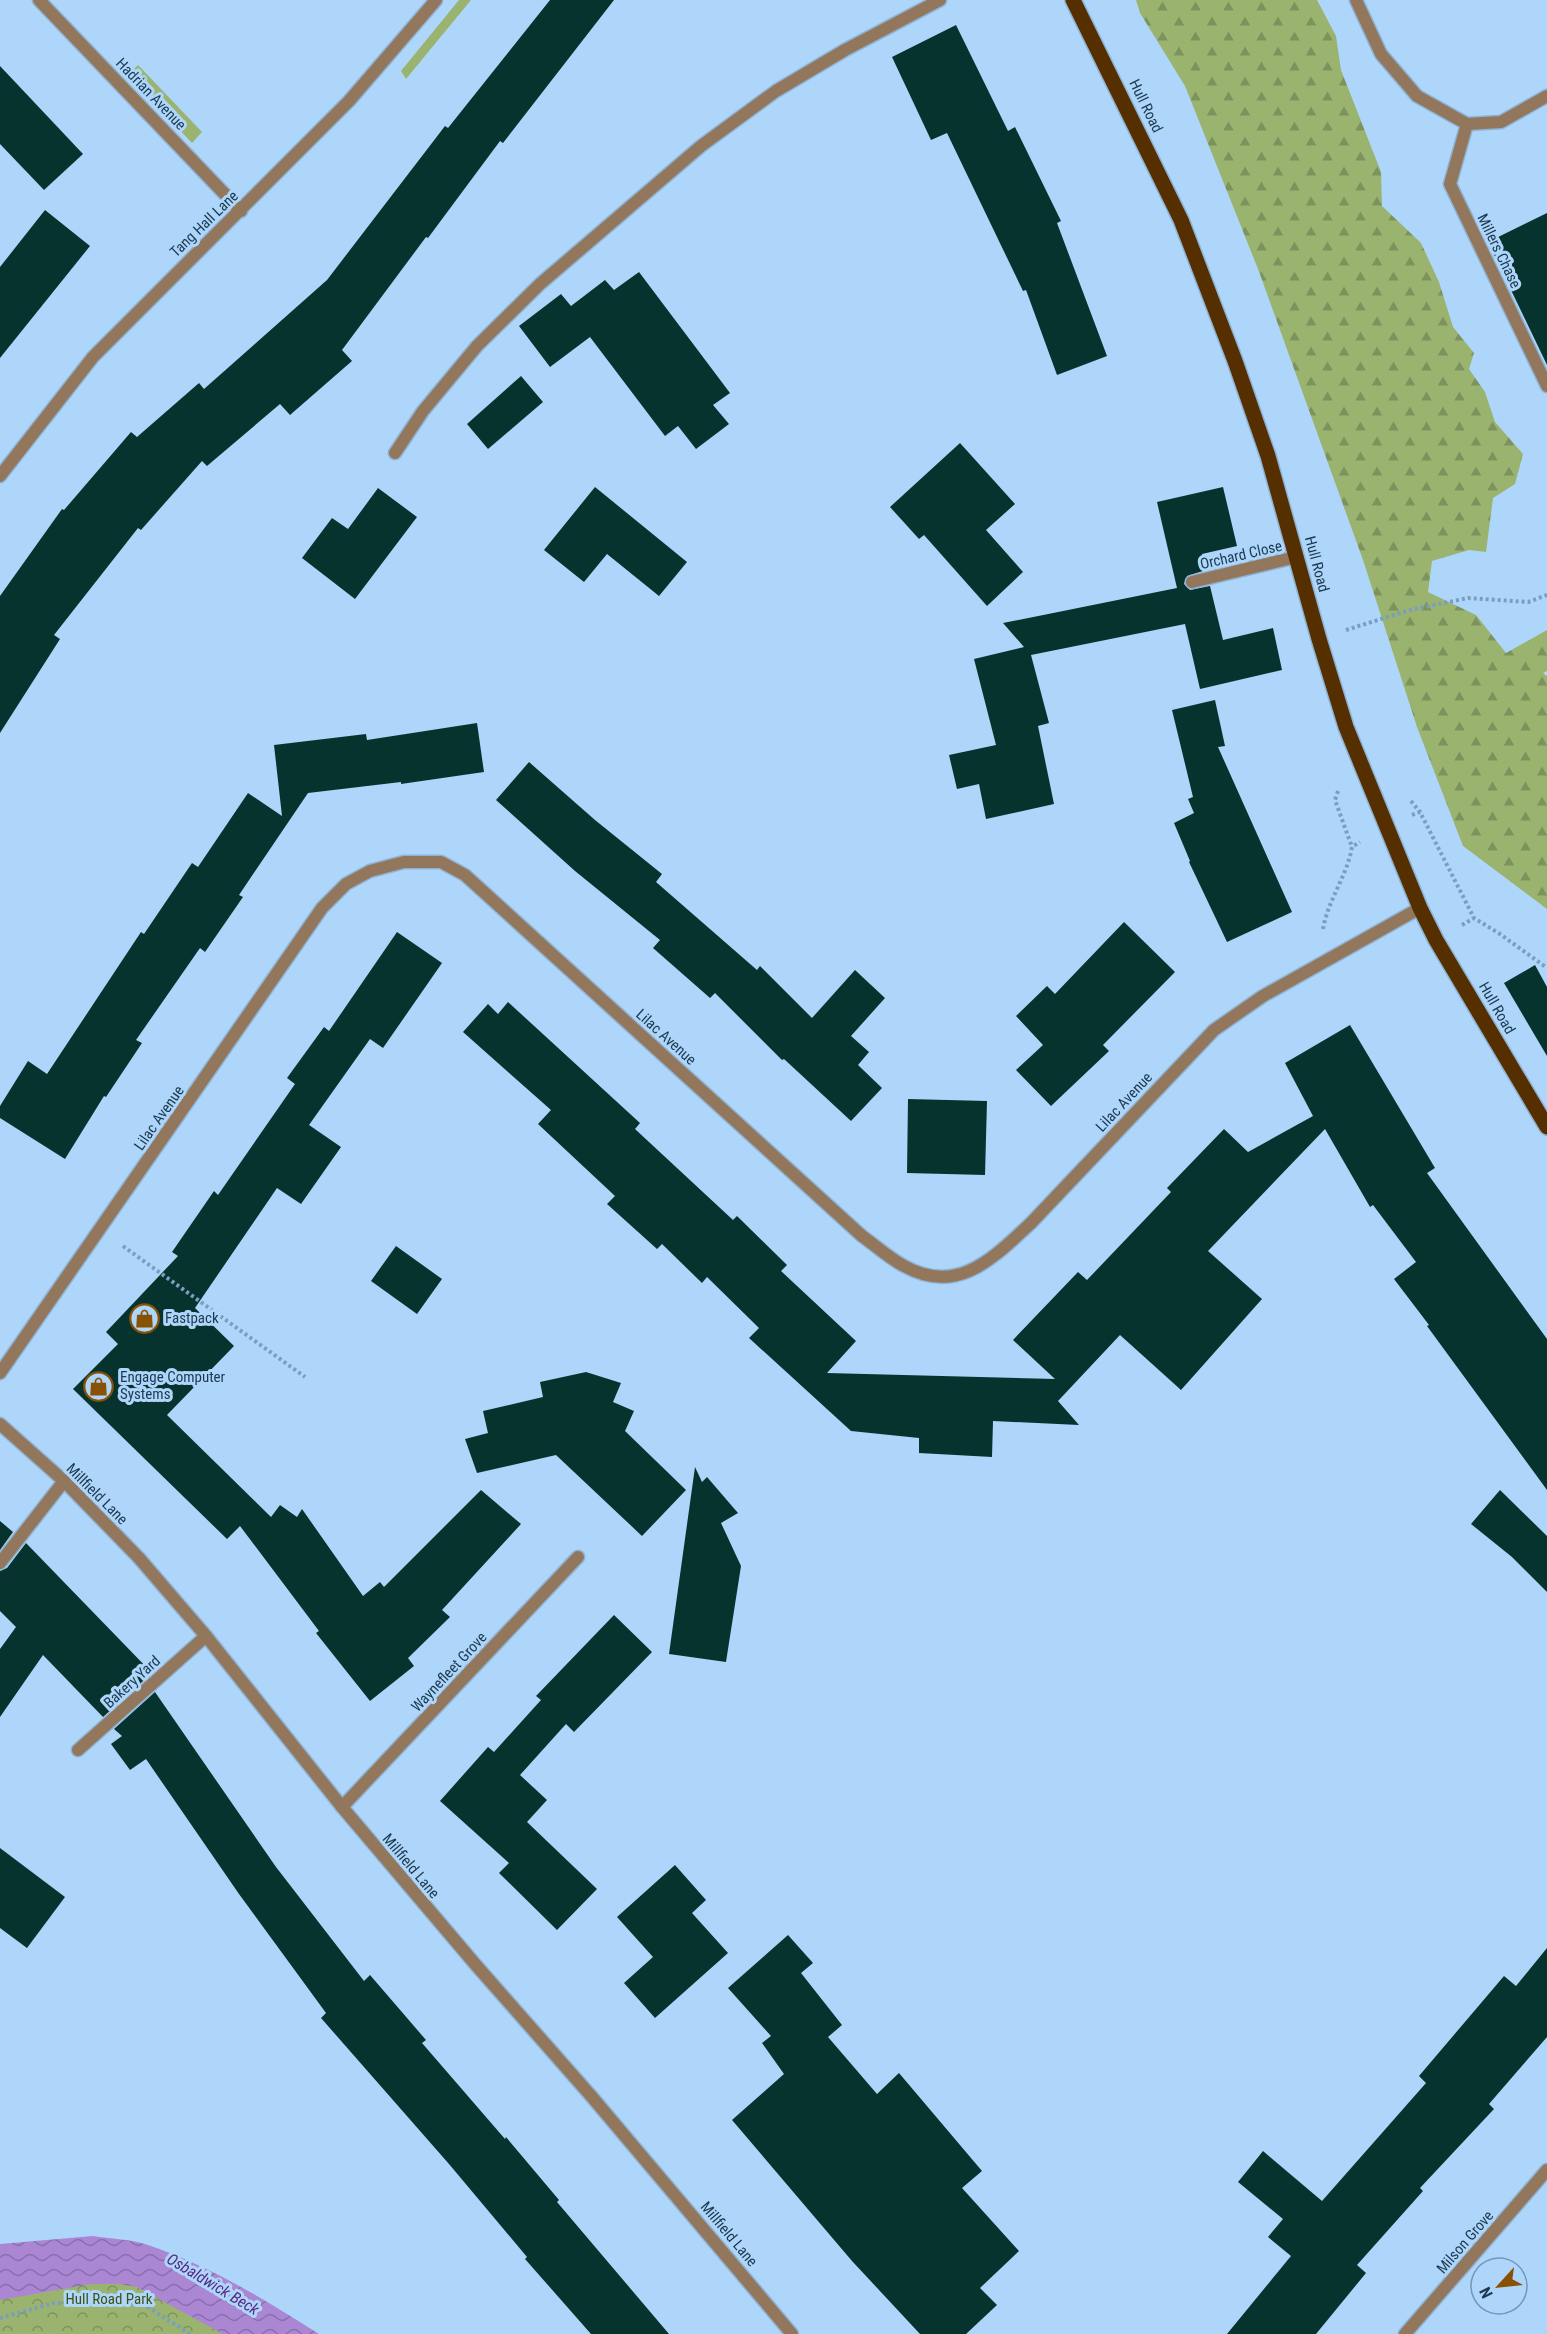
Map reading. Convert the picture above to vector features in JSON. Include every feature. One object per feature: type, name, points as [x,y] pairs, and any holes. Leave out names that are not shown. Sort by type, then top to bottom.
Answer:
[{"type":"main road","name":"Hull Road","points":[[1073,0],[1181,220],[1235,361],[1264,446],[1318,639],[1352,744],[1420,908],[1442,950],[1547,1127]]},
{"type":"street","name":"Hadrian Avenue","points":[[39,0],[241,211]]},
{"type":"street","name":"Tang Hall Lane","points":[[0,476],[93,357],[168,280],[241,211],[349,100],[436,0]]},
{"type":"street","points":[[395,453],[423,411],[477,346],[549,277],[701,146],[776,91],[845,50],[940,0]]},
{"type":"street","points":[[1356,0],[1381,54],[1417,96],[1467,124],[1501,122],[1547,96]]},
{"type":"street","name":"Millers Chase","points":[[1467,124],[1450,184],[1547,386]]},
{"type":"street","name":"Orchard Close","points":[[1192,582],[1296,557]]},
{"type":"street","name":"Lilac Avenue","points":[[0,1373],[322,908],[346,884],[370,871],[404,862],[441,862],[465,875],[862,1236],[904,1267],[940,1278],[971,1272],[1011,1242],[1214,1030],[1263,996],[1420,908]]},
{"type":"street","name":"Millfield Lane","points":[[0,1424],[64,1481],[139,1558],[206,1636],[342,1807],[475,1964],[615,2123],[792,2334]]},
{"type":"street","points":[[0,1563],[64,1481]]},
{"type":"street","name":"Waynefleet Grove","points":[[342,1807],[578,1557]]},
{"type":"street","name":"Bakery Yard","points":[[78,1750],[206,1636]]},
{"type":"street","name":"Milson Grove","points":[[1405,2334],[1547,2170]]},
{"type":"path","points":[[1318,639],[1410,610],[1468,598],[1528,602],[1547,595]]},
{"type":"path","points":[[1474,918],[1547,968]]},
{"type":"path","points":[[100,1230],[305,1377]]},
{"type":"path","points":[[0,2318],[54,2303],[143,2304],[190,2334]]},
{"type":"green space","points":[[459,0],[471,0],[406,79],[401,71]]},
{"type":"green space","points":[[1136,0],[1317,0],[1336,36],[1341,70],[1381,172],[1382,206],[1421,243],[1439,282],[1453,327],[1474,353],[1469,369],[1485,392],[1495,422],[1523,454],[1515,484],[1493,498],[1486,552],[1469,550],[1432,561],[1428,592],[1476,615],[1506,653],[1547,630],[1547,671],[1543,673],[1547,676],[1547,909],[1463,846],[1417,727],[1363,560],[1258,269],[1185,86],[1140,13]]},
{"type":"green space","points":[[138,65],[202,132],[192,143],[128,75]]},
{"type":"green space","name":"Hull Road Park","points":[[79,2261],[265,2334],[0,2334],[0,2269]]},
{"type":"water","name":"Osbaldwick Beck","points":[[93,2236],[128,2240],[170,2253],[257,2296],[319,2334],[223,2334],[137,2287],[119,2284],[91,2284],[0,2300],[0,2244]]},
{"type":"building","points":[[550,0],[614,0],[503,143],[500,141],[342,350],[352,361],[290,415],[280,404],[207,466],[202,461],[141,530],[138,528],[54,635],[60,639],[0,733],[0,596],[62,509],[64,510],[131,432],[137,437],[199,383],[204,389],[327,280],[445,126],[448,128]]},
{"type":"building","points":[[956,25],[1008,131],[1015,127],[1061,221],[1057,223],[1107,356],[1057,375],[1026,290],[1023,291],[947,133],[931,140],[892,57]]},
{"type":"building","points":[[0,66],[83,154],[44,190],[0,144]]},
{"type":"building","points":[[45,210],[90,246],[0,358],[0,267]]},
{"type":"building","points":[[1547,213],[1547,365],[1488,242]]},
{"type":"building","points":[[639,272],[730,393],[713,405],[729,424],[696,449],[678,426],[665,436],[590,337],[550,367],[519,326],[561,294],[571,306],[605,280],[614,290]]},
{"type":"building","points":[[521,376],[543,402],[488,449],[467,424]]},
{"type":"building","points":[[960,443],[1015,504],[986,530],[1023,572],[987,606],[924,535],[919,539],[890,507]]},
{"type":"building","points":[[595,487],[687,562],[659,596],[607,554],[584,582],[544,550]]},
{"type":"building","points":[[1223,487],[1237,546],[1202,554],[1206,570],[1187,576],[1184,584],[1190,590],[1210,586],[1223,640],[1273,628],[1282,670],[1200,689],[1185,624],[1031,655],[1049,723],[1038,726],[1054,804],[986,819],[979,784],[957,789],[949,755],[996,745],[974,659],[1024,647],[1003,623],[1177,588],[1157,502]]},
{"type":"building","points":[[378,488],[417,517],[355,599],[302,558],[332,518],[348,529]]},
{"type":"building","points":[[1215,700],[1225,746],[1218,747],[1292,912],[1227,942],[1189,862],[1174,823],[1194,813],[1188,799],[1193,797],[1172,710]]},
{"type":"building","points":[[477,723],[484,772],[401,784],[401,782],[308,793],[239,895],[243,897],[205,952],[200,948],[136,1040],[142,1043],[106,1097],[104,1096],[65,1159],[0,1118],[0,1106],[28,1061],[47,1074],[141,932],[144,934],[192,863],[198,867],[248,793],[282,816],[274,745],[366,734],[367,740]]},
{"type":"building","points":[[529,762],[595,820],[662,874],[656,882],[757,970],[760,966],[812,1018],[855,970],[885,998],[851,1036],[869,1052],[858,1065],[882,1088],[851,1121],[784,1059],[782,1060],[715,993],[710,998],[653,948],[660,940],[575,871],[496,800]]},
{"type":"building","points":[[1124,922],[1175,972],[1103,1045],[1109,1051],[1051,1106],[1016,1070],[1043,1045],[1016,1016],[1047,986],[1055,994]]},
{"type":"building","points":[[397,932],[442,963],[383,1048],[370,1039],[309,1125],[341,1147],[301,1204],[277,1188],[195,1308],[234,1346],[167,1415],[271,1517],[280,1505],[297,1517],[302,1509],[363,1596],[380,1582],[384,1587],[481,1490],[521,1524],[442,1610],[450,1617],[408,1658],[414,1666],[370,1701],[316,1633],[319,1631],[240,1526],[227,1539],[73,1389],[118,1344],[106,1332],[178,1256],[172,1252],[214,1191],[218,1195],[295,1084],[287,1078],[324,1027],[329,1031]]},
{"type":"building","points":[[1535,965],[1547,987],[1547,1056],[1504,983]]},
{"type":"building","points":[[508,1002],[640,1123],[635,1129],[733,1220],[737,1216],[787,1265],[781,1271],[856,1341],[827,1373],[1055,1379],[1013,1340],[1078,1272],[1087,1280],[1171,1192],[1167,1188],[1224,1129],[1248,1152],[1313,1116],[1285,1063],[1350,1025],[1435,1168],[1427,1173],[1547,1339],[1547,1490],[1394,1279],[1416,1262],[1373,1205],[1370,1207],[1325,1129],[1208,1251],[1262,1299],[1181,1390],[1120,1335],[1058,1401],[1079,1425],[993,1421],[992,1457],[919,1453],[919,1438],[851,1431],[749,1338],[759,1328],[707,1277],[702,1283],[662,1244],[657,1249],[607,1204],[615,1196],[538,1124],[551,1110],[463,1032],[488,1004],[498,1014]]},
{"type":"building","points":[[908,1099],[987,1101],[985,1175],[907,1173]]},
{"type":"building","points":[[396,1246],[442,1279],[417,1314],[371,1281]]},
{"type":"building","points":[[586,1372],[621,1383],[613,1402],[634,1411],[625,1431],[686,1490],[642,1536],[556,1455],[477,1473],[465,1439],[488,1433],[483,1411],[543,1397],[540,1382]]},
{"type":"building","points":[[695,1467],[702,1482],[707,1477],[738,1513],[721,1523],[741,1566],[726,1662],[669,1654]]},
{"type":"building","points":[[1500,1490],[1547,1536],[1547,1592],[1512,1557],[1471,1524]]},
{"type":"building","points":[[0,1521],[13,1532],[0,1550]]},
{"type":"building","points":[[26,1543],[152,1673],[103,1717],[43,1655],[0,1717],[0,1649],[16,1627],[0,1611],[0,1571],[7,1568]]},
{"type":"building","points":[[614,1615],[652,1652],[574,1732],[566,1724],[520,1775],[547,1800],[527,1822],[597,1889],[557,1930],[499,1873],[509,1863],[440,1801],[488,1747],[494,1752],[541,1700],[536,1696]]},
{"type":"building","points":[[155,1692],[276,1867],[364,1981],[370,1975],[426,2040],[422,2043],[505,2139],[506,2137],[559,2200],[557,2202],[669,2334],[591,2334],[525,2259],[527,2257],[449,2164],[321,2018],[326,2013],[239,1894],[146,1759],[130,1770],[111,1744],[122,1736],[114,1729]]},
{"type":"building","points":[[0,1848],[65,1897],[27,1948],[0,1928]]},
{"type":"building","points":[[675,1865],[706,1900],[692,1913],[728,1953],[655,2018],[624,1983],[653,1957],[617,1917]]},
{"type":"building","points":[[788,1935],[813,1963],[801,1973],[842,2025],[828,2037],[877,2094],[899,2073],[982,2171],[962,2188],[1019,2251],[980,2288],[997,2305],[966,2334],[920,2334],[852,2261],[732,2120],[784,2074],[762,2043],[771,2036],[728,1988]]},
{"type":"building","points":[[1547,1948],[1547,2037],[1489,2104],[1494,2109],[1420,2188],[1423,2191],[1357,2265],[1366,2273],[1316,2334],[1227,2334],[1291,2256],[1268,2237],[1283,2219],[1238,2182],[1263,2151],[1322,2201],[1426,2083],[1419,2076],[1504,1976],[1516,1986]]},
{"type":"place","name":"Fastpack","points":[[144,1318]]},
{"type":"place","name":"Engage Computer Systems","points":[[99,1386]]}]
